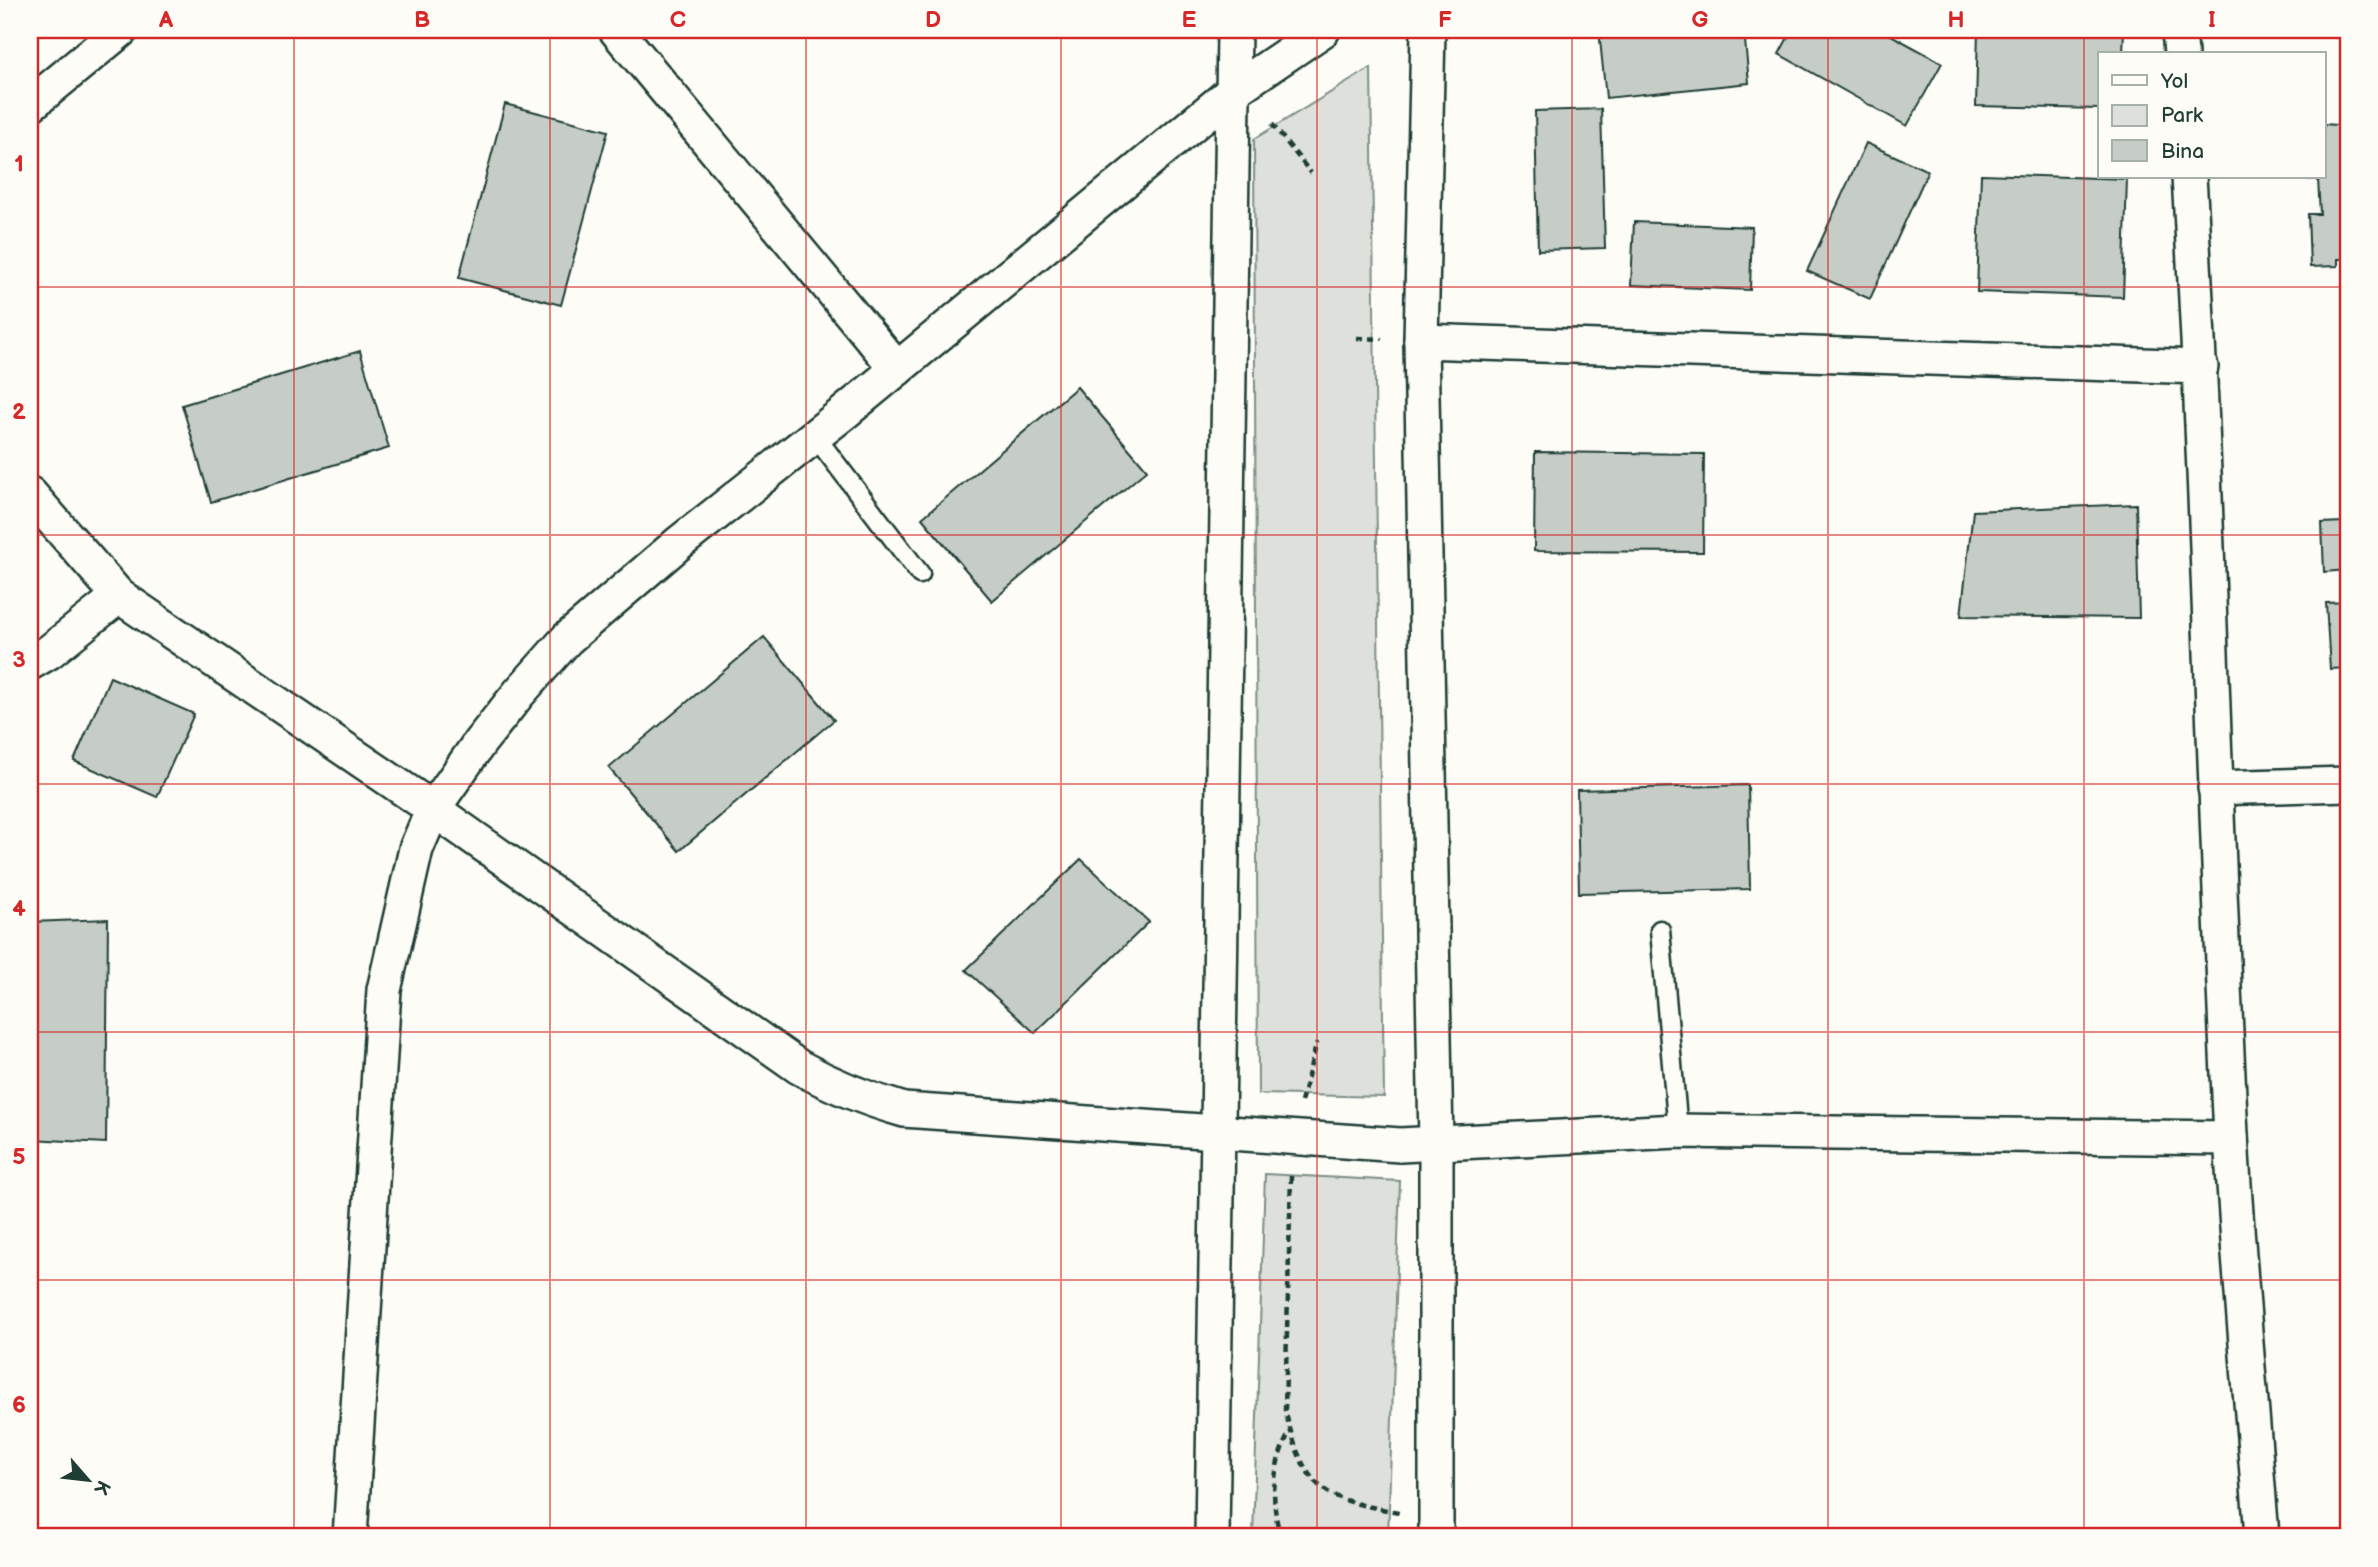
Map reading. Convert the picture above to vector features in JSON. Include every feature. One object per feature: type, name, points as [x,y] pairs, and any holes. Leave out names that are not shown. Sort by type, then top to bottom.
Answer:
[{"type":"street","points":[[30,105],[121,30]]},
{"type":"street","points":[[616,30],[897,369]]},
{"type":"street","points":[[1212,1537],[1237,88],[1234,30]]},
{"type":"street","points":[[350,1537],[384,990],[416,849],[433,809],[503,712],[567,639],[679,543],[815,436],[1237,88],[1323,30]]},
{"type":"street","points":[[1428,30],[1422,341],[1436,1143],[1436,1528]]},
{"type":"street","points":[[2179,30],[2181,52]]},
{"type":"street","points":[[2189,178],[2201,367],[2215,788],[2231,1138],[2262,1537]]},
{"type":"street","points":[[1422,341],[2201,367]]},
{"type":"street","points":[[30,494],[119,596],[433,809],[799,1067],[829,1084],[868,1100],[904,1110],[1400,1145],[1678,1131],[2231,1138]]},
{"type":"street","points":[[30,663],[49,652],[119,596]]},
{"type":"street","points":[[2215,788],[2348,784]]},
{"type":"lane","points":[[815,436],[920,574]]},
{"type":"lane","points":[[1660,930],[1678,1131]]},
{"type":"path","points":[[1237,88],[1311,173]]},
{"type":"path","points":[[1317,1042],[1292,1138],[1285,1410],[1290,1431],[1307,1473],[1320,1488],[1339,1499],[1436,1528]]},
{"type":"path","points":[[1281,1537],[1274,1481],[1281,1447],[1290,1431]]},
{"type":"green space","points":[[1371,68],[1384,1097],[1258,1094],[1254,139]]},
{"type":"green space","points":[[1265,1174],[1400,1181],[1388,1537],[1253,1537]]},
{"type":"building","points":[[1599,30],[1744,30],[1749,83],[1606,98]]},
{"type":"building","points":[[1792,30],[1882,30],[1942,63],[1907,126],[1779,54]]},
{"type":"building","points":[[1978,30],[2124,30],[2123,52],[2098,52],[2098,109],[1976,106]]},
{"type":"building","points":[[505,104],[608,131],[561,305],[459,278]]},
{"type":"building","points":[[1601,109],[1605,248],[1538,250],[1535,111]]},
{"type":"building","points":[[2326,124],[2348,126],[2348,259],[2338,259],[2338,266],[2310,267],[2308,214],[2320,214],[2318,179],[2307,180],[2326,178]]},
{"type":"building","points":[[1866,143],[1928,171],[1870,299],[1807,271]]},
{"type":"building","points":[[1981,174],[2127,179],[2123,297],[1977,292]]},
{"type":"building","points":[[1634,222],[1752,227],[1750,290],[1631,285]]},
{"type":"building","points":[[360,351],[389,448],[211,502],[182,405]]},
{"type":"building","points":[[1077,387],[1147,470],[992,601],[922,518]]},
{"type":"building","points":[[1535,452],[1704,454],[1703,552],[1534,551]]},
{"type":"building","points":[[2136,504],[2139,618],[1961,616],[1973,511]]},
{"type":"building","points":[[2348,511],[2348,570],[2324,572],[2322,523],[2343,522],[2343,512]]},
{"type":"building","points":[[2348,602],[2348,668],[2330,669],[2326,603]]},
{"type":"building","points":[[764,637],[834,720],[679,851],[609,768]]},
{"type":"building","points":[[110,677],[194,714],[157,797],[74,761]]},
{"type":"building","points":[[1748,785],[1750,889],[1579,893],[1577,790]]},
{"type":"building","points":[[1081,859],[1149,922],[1035,1033],[966,970]]},
{"type":"building","points":[[108,919],[106,1143],[30,1139],[30,922]]}]
